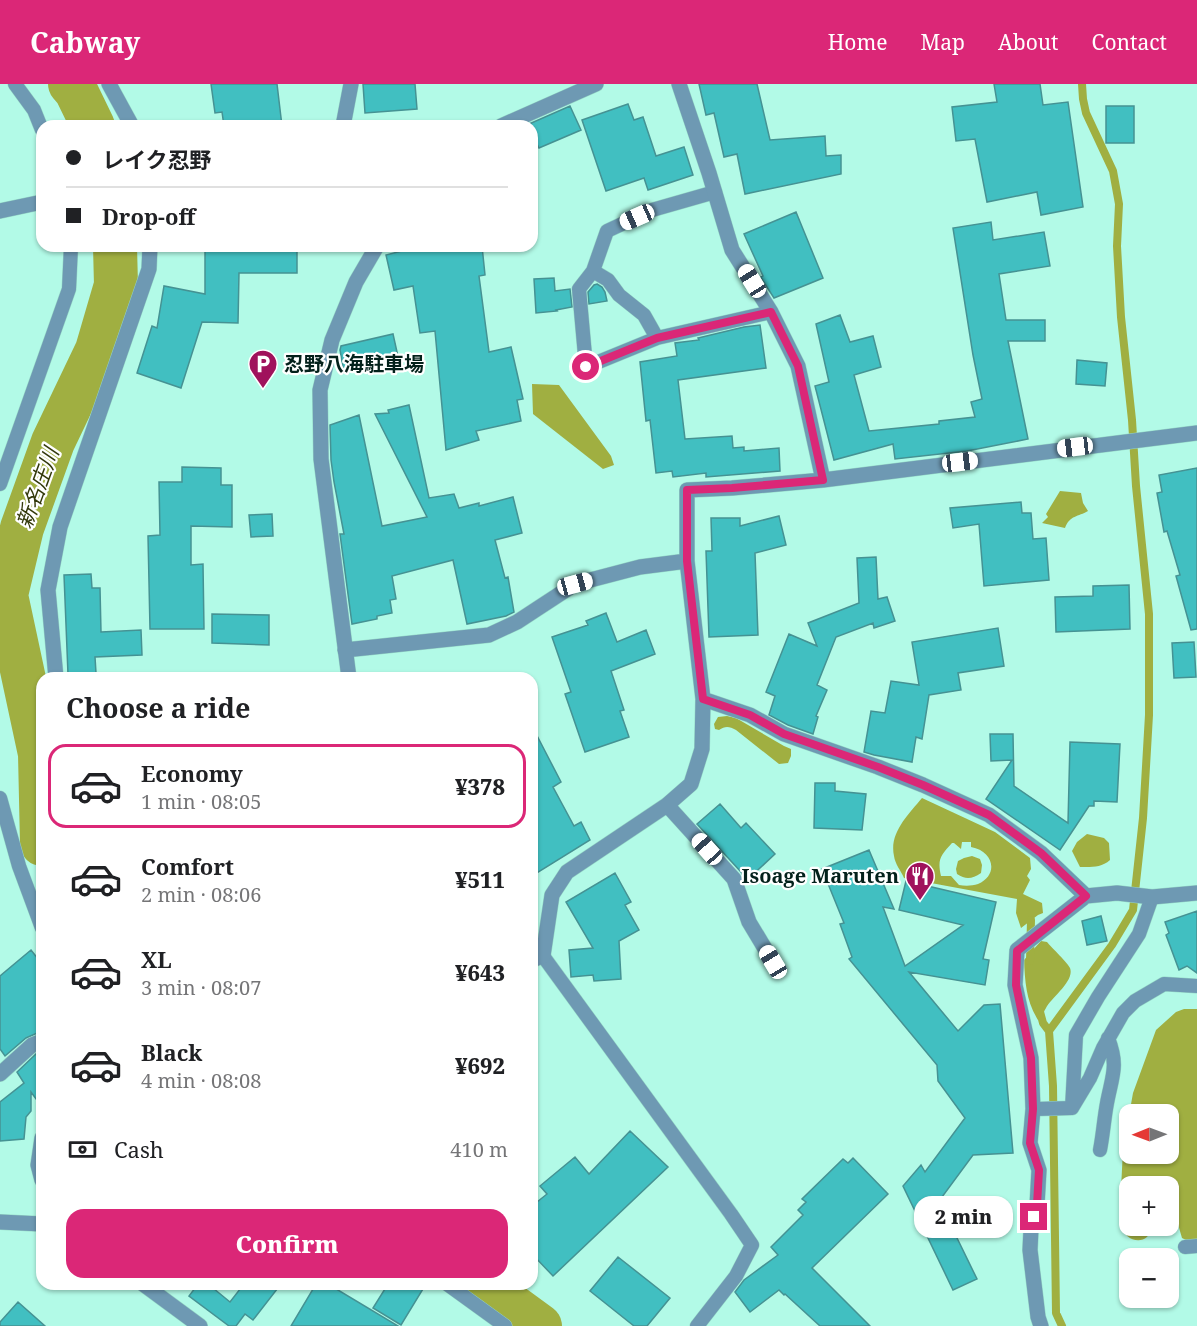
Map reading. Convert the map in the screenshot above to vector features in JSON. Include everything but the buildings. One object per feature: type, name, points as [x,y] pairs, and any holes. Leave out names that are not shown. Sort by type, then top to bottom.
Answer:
[{"type":"street","points":[[109,84],[129,120]]},
{"type":"street","points":[[344,120],[351,84]]},
{"type":"street","points":[[515,120],[596,84]]},
{"type":"street","points":[[679,84],[732,250],[771,312],[798,366],[823,480]]},
{"type":"street","points":[[0,211],[36,203]]},
{"type":"street","points":[[55,672],[48,590],[60,527],[149,269],[150,252]]},
{"type":"street","points":[[348,672],[321,459],[320,390],[332,340],[356,282],[374,252]]},
{"type":"street","points":[[538,959],[552,896],[567,872],[667,805],[691,784],[702,750],[703,699],[687,561],[687,490],[823,480],[1197,433]]},
{"type":"street","points":[[345,650],[489,635],[517,622],[575,584],[640,567],[687,561]]},
{"type":"street","points":[[703,699],[750,715],[784,734],[923,785],[989,815],[1041,853],[1086,896]]},
{"type":"street","points":[[667,805],[734,879],[749,922],[773,962]]},
{"type":"street","points":[[1041,1326],[1030,1250],[1031,1228],[1037,1205],[1039,1170],[1030,1143],[1035,1109],[1031,1058],[1016,985],[1017,951],[1086,896],[1117,893],[1151,897],[1197,893]]},
{"type":"street","points":[[0,1074],[36,1043]]},
{"type":"street","points":[[0,1222],[36,1224]]},
{"type":"street","points":[[151,1290],[200,1326]]},
{"type":"lane","points":[[15,84],[34,110],[38,120]]},
{"type":"lane","points":[[715,192],[652,210],[607,231],[593,271],[579,289],[586,367],[657,338],[771,312]]},
{"type":"lane","points":[[0,484],[69,290],[71,252]]},
{"type":"lane","points":[[593,271],[608,280],[619,295],[644,315],[657,338]]},
{"type":"lane","points":[[0,798],[5,835],[36,912]]},
{"type":"lane","points":[[1072,1108],[1076,1035],[1139,934],[1151,897]]},
{"type":"lane","points":[[538,959],[752,1245],[735,1276],[697,1326]]},
{"type":"lane","points":[[1072,1108],[1090,1078],[1108,1038],[1123,1013],[1135,1000],[1164,984],[1197,986]]},
{"type":"lane","points":[[1100,1150],[1114,1070],[1114,1053],[1108,1038]]},
{"type":"lane","points":[[1035,1109],[1072,1108]]},
{"type":"lane","points":[[455,1290],[505,1326]]},
{"type":"shaded area","points":[[532,384],[559,385],[611,456],[614,465],[603,469],[533,414]]},
{"type":"shaded area","points":[[1060,491],[1081,493],[1088,511],[1072,518],[1065,528],[1042,523],[1048,517],[1046,514]]},
{"type":"shaded area","points":[[718,717],[736,718],[791,749],[788,763],[779,764],[734,729],[727,727],[715,729],[714,724]]},
{"type":"shaded area","points":[[922,798],[995,832],[1030,858],[1031,869],[1027,876],[1030,880],[1023,894],[1042,903],[1043,913],[1021,928],[1016,913],[1017,899],[904,878],[895,859],[894,840],[901,825]],"holes":[[[962,842],[971,842],[971,847],[979,849],[989,858],[991,869],[985,880],[976,885],[964,886],[959,885],[951,876],[941,876],[939,865],[948,847],[954,843],[961,849]]]},
{"type":"shaded area","points":[[1087,834],[1104,838],[1109,843],[1110,860],[1107,863],[1080,867],[1072,851],[1077,842]]},
{"type":"shaded area","points":[[972,856],[980,859],[981,873],[969,878],[957,874],[958,861]]},
{"type":"shaded area","points":[[1041,941],[1047,942],[1063,959],[1071,973],[1066,984],[1038,1020],[1029,998],[1024,960]]},
{"type":"shaded area","points":[[1184,1009],[1197,1009],[1197,1240],[1182,1238],[1179,1228],[1179,1176],[1122,1176],[1122,1164],[1179,1164],[1179,1104],[1131,1104],[1156,1030],[1176,1012]]},
{"type":"shaded area","points":[[1128,1236],[1148,1236],[1137,1240]]},
{"type":"waterway","name":"新名庄川","points":[[70,84],[76,91],[90,120]]},
{"type":"waterway","points":[[1062,1326],[1056,1313],[1053,1086],[1049,1031],[1112,945],[1133,910],[1143,818],[1149,715],[1149,614],[1121,317],[1117,246],[1119,204],[1113,171],[1086,113],[1082,84]]},
{"type":"waterway","name":"新名庄川","points":[[36,735],[6,595],[22,528],[53,442],[97,350],[116,285],[115,252]]},
{"type":"waterway","points":[[1030,961],[1031,920]]},
{"type":"waterway","points":[[1039,1008],[1043,1023],[1049,1031]]},
{"type":"waterway","name":"新名庄川","points":[[492,1290],[540,1326]]},
{"type":"place","name":"忍野八海駐車場","points":[[263,390]]},
{"type":"place","name":"Isoage Maruten","points":[[920,902]]},
{"type":"route","points":[[586,367],[657,338],[771,312],[798,366],[823,480],[687,490],[687,561],[703,699],[750,715],[784,734],[923,785],[989,815],[1041,853],[1086,896],[1017,951],[1016,985],[1031,1058],[1033,1109],[1030,1143],[1039,1170],[1034,1217]]}]
